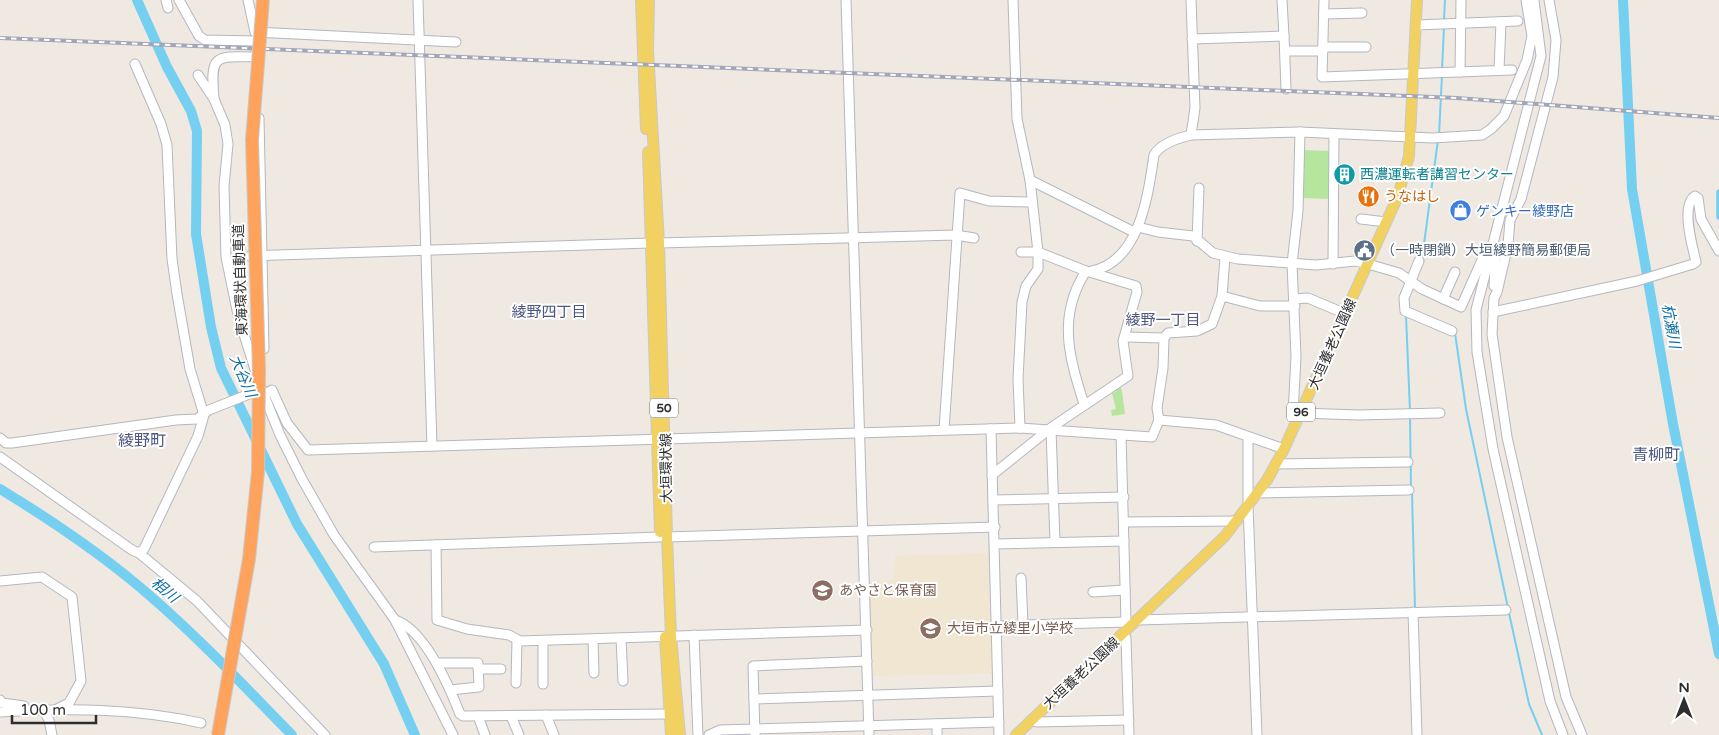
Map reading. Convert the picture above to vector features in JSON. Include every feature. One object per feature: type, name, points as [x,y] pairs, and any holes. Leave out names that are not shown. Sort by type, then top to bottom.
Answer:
[{"type":"highway","name":"東海環状自動車道","points":[[218,735],[249,559],[258,472],[259,370],[252,140],[254,89],[263,0]]},
{"type":"main road","name":"大垣環状線","points":[[647,0],[668,636],[669,733]]},
{"type":"main road","points":[[647,0],[656,85],[652,145]]},
{"type":"main road","name":"大垣養老公園線","points":[[1016,735],[1238,521],[1276,464],[1346,314],[1406,173],[1411,137],[1417,0]]},
{"type":"main road","name":"大垣環状線","points":[[668,636],[680,735]]},
{"type":"street","points":[[179,0],[199,36],[205,40],[255,37],[456,42]]},
{"type":"street","points":[[248,0],[255,37],[256,58],[260,72],[259,159],[264,354],[264,380],[260,390]]},
{"type":"street","points":[[418,0],[432,446]]},
{"type":"street","points":[[846,0],[869,730]]},
{"type":"street","points":[[1013,0],[1017,119],[1030,180],[1038,252],[1038,269],[1026,286],[1022,302],[1018,379],[1020,428]]},
{"type":"street","points":[[1191,0],[1195,108],[1191,135]]},
{"type":"street","points":[[1282,0],[1286,89]]},
{"type":"street","points":[[1324,0],[1322,77],[1512,70]]},
{"type":"street","points":[[1460,72],[1461,0]]},
{"type":"street","points":[[1084,404],[1067,336],[1070,310],[1076,290],[1089,271],[1107,266],[1119,257],[1136,229],[1156,150],[1191,135],[1300,132],[1411,137],[1482,135],[1499,122],[1508,109],[1530,51],[1532,36],[1526,0]]},
{"type":"street","points":[[1534,0],[1541,56],[1493,237],[1476,310],[1477,352],[1497,466],[1550,701],[1562,735]]},
{"type":"street","points":[[1494,298],[1508,245],[1510,220],[1521,199],[1553,77],[1556,40],[1549,0]]},
{"type":"street","points":[[1324,14],[1362,13]]},
{"type":"street","points":[[1416,25],[1518,21]]},
{"type":"street","points":[[1499,70],[1501,22]]},
{"type":"street","points":[[1192,39],[1284,36]]},
{"type":"street","points":[[1285,51],[1366,47]]},
{"type":"street","points":[[214,98],[212,73],[214,64],[219,58],[228,56],[256,58]]},
{"type":"street","points":[[135,64],[161,124],[167,145],[172,259],[177,294],[190,369],[207,412],[198,436],[144,549],[140,553]]},
{"type":"street","points":[[198,75],[214,98],[224,125],[228,144],[224,186],[226,257],[230,285],[260,390],[291,459],[334,535],[396,620],[453,735]]},
{"type":"street","points":[[1296,424],[1293,415],[1296,356],[1292,264],[1298,211],[1300,132]]},
{"type":"street","points":[[1334,134],[1334,264]]},
{"type":"street","points":[[1030,180],[1136,229],[1182,233],[1193,236],[1213,253],[1225,257],[1292,264],[1334,264],[1355,261],[1399,274],[1410,282],[1461,307],[1493,237]]},
{"type":"street","points":[[1197,241],[1199,188]]},
{"type":"street","points":[[944,430],[960,193],[989,200],[1031,202]]},
{"type":"street","points":[[1493,312],[1656,277],[1696,262],[1688,215],[1690,201],[1695,196],[1698,198],[1701,219],[1719,251]]},
{"type":"street","points":[[1493,216],[1493,237],[1496,245],[1493,353],[1513,467],[1566,697],[1582,735]]},
{"type":"street","points":[[1360,218],[1386,222]]},
{"type":"street","points":[[250,256],[426,252],[853,237],[956,235],[974,238]]},
{"type":"street","points":[[992,475],[1084,404],[1128,376],[1124,341],[1126,325],[1137,292],[1136,286],[1038,252],[1021,252]]},
{"type":"street","points":[[0,438],[6,443],[12,443],[176,420],[197,419],[207,412],[260,390],[272,390],[287,423],[308,450],[1020,428],[1152,438],[1159,420],[1157,408],[1164,338],[1168,333],[1197,331],[1212,324],[1222,296],[1225,257]]},
{"type":"street","points":[[1419,261],[1404,298],[1405,312],[1452,331]]},
{"type":"street","points":[[1443,299],[1455,272]]},
{"type":"street","points":[[1222,296],[1260,306],[1294,302],[1308,298],[1346,314]]},
{"type":"street","points":[[1125,338],[1164,338]]},
{"type":"street","points":[[1301,413],[1358,415],[1440,413]]},
{"type":"street","points":[[1159,420],[1216,425],[1284,449]]},
{"type":"street","points":[[709,735],[722,732],[869,730],[937,724],[1001,731],[995,626],[995,527],[990,429]]},
{"type":"street","points":[[1051,430],[1055,542]]},
{"type":"street","points":[[1121,435],[1125,590],[1129,625],[1126,638],[1129,735]]},
{"type":"street","points":[[1248,437],[1248,506],[1254,618],[1257,735]]},
{"type":"street","points":[[0,457],[132,550],[140,553],[197,601],[325,735]]},
{"type":"street","points":[[1276,464],[1408,462]]},
{"type":"street","points":[[1258,493],[1409,490]]},
{"type":"street","points":[[994,500],[1124,497]]},
{"type":"street","points":[[1124,522],[1238,521]]},
{"type":"street","points":[[374,547],[995,527]]},
{"type":"street","points":[[995,544],[1124,541]]},
{"type":"street","points":[[436,545],[437,620],[509,636],[517,640],[543,641],[867,630]]},
{"type":"street","points":[[0,581],[42,576],[72,597],[81,681],[69,702],[57,710]]},
{"type":"street","points":[[1021,578],[1023,625]]},
{"type":"street","points":[[1093,592],[1125,590]]},
{"type":"street","points":[[995,626],[1129,625],[1254,618],[1506,610]]},
{"type":"street","points":[[1413,612],[1417,735]]},
{"type":"street","points":[[396,620],[405,623],[437,663],[460,714],[464,716],[670,714]]},
{"type":"street","points":[[694,635],[698,735]]},
{"type":"street","points":[[621,638],[623,681]]},
{"type":"street","points":[[593,639],[594,674]]},
{"type":"street","points":[[516,683],[517,640]]},
{"type":"street","points":[[543,641],[544,684]]},
{"type":"street","points":[[755,732],[753,666],[867,661]]},
{"type":"street","points":[[437,663],[478,663],[479,687],[450,690]]},
{"type":"street","points":[[478,669],[501,669]]},
{"type":"street","points":[[754,699],[998,691]]},
{"type":"street","points":[[0,700],[2,703],[28,707],[33,710]]},
{"type":"street","points":[[0,712],[110,709],[146,712],[201,722]]},
{"type":"street","points":[[44,710],[52,733]]},
{"type":"street","points":[[546,715],[554,735]]},
{"type":"street","points":[[478,716],[485,735]]},
{"type":"street","points":[[511,716],[519,735]]},
{"type":"street","points":[[1031,720],[1037,722],[1129,720]]},
{"type":"street","points":[[937,724],[937,735]]},
{"type":"shaded area","name":"大垣市立綾里小学校","points":[[990,553],[992,673],[872,676],[870,583],[894,580],[895,556]]},
{"type":"green space","points":[[1302,150],[1331,151],[1331,199],[1302,198]]},
{"type":"green space","points":[[1119,383],[1125,414],[1112,416],[1111,410],[1116,409],[1112,393],[1116,392],[1115,387]]},
{"type":"waterway","name":"大谷川","points":[[137,0],[167,67],[191,111],[197,131],[196,234],[211,327],[221,368],[297,524],[384,664],[415,735]]},
{"type":"waterway","points":[[1444,20],[1445,0]]},
{"type":"waterway","name":"杭瀬川","points":[[1623,0],[1632,189],[1673,424],[1719,654]]},
{"type":"waterway","points":[[1442,70],[1444,27]]},
{"type":"waterway","points":[[1439,135],[1442,75]]},
{"type":"waterway","points":[[1422,259],[1438,140]]},
{"type":"waterway","points":[[1719,192],[1719,217]]},
{"type":"waterway","points":[[1406,316],[1410,411]]},
{"type":"waterway","points":[[1455,333],[1466,409],[1508,608]]},
{"type":"waterway","points":[[1410,416],[1411,488]]},
{"type":"waterway","name":"相川","points":[[0,489],[76,538],[148,594],[204,645],[292,735]]},
{"type":"waterway","points":[[1412,493],[1415,608]]},
{"type":"waterway","points":[[1509,613],[1529,704],[1542,735]]},
{"type":"railway","points":[[0,38],[1457,98],[1719,118]]},
{"type":"place","name":"西濃運転者講習センター","points":[[1344,174]]},
{"type":"place","name":"うなはし","points":[[1368,196]]},
{"type":"place","name":"ゲンキー綾野店","points":[[1460,211]]},
{"type":"place","name":"（一時閉鎖）大垣綾野簡易郵便局","points":[[1365,250]]},
{"type":"place","name":"あやさと保育園","points":[[823,590]]},
{"type":"place","name":"大垣市立綾里小学校","points":[[931,628]]},
{"type":"district","name":"綾野四丁目","points":[[549,312]]},
{"type":"district","name":"綾野一丁目","points":[[1163,320]]},
{"type":"district","name":"綾野町","points":[[142,440]]},
{"type":"district","name":"青柳町","points":[[1656,454]]}]
